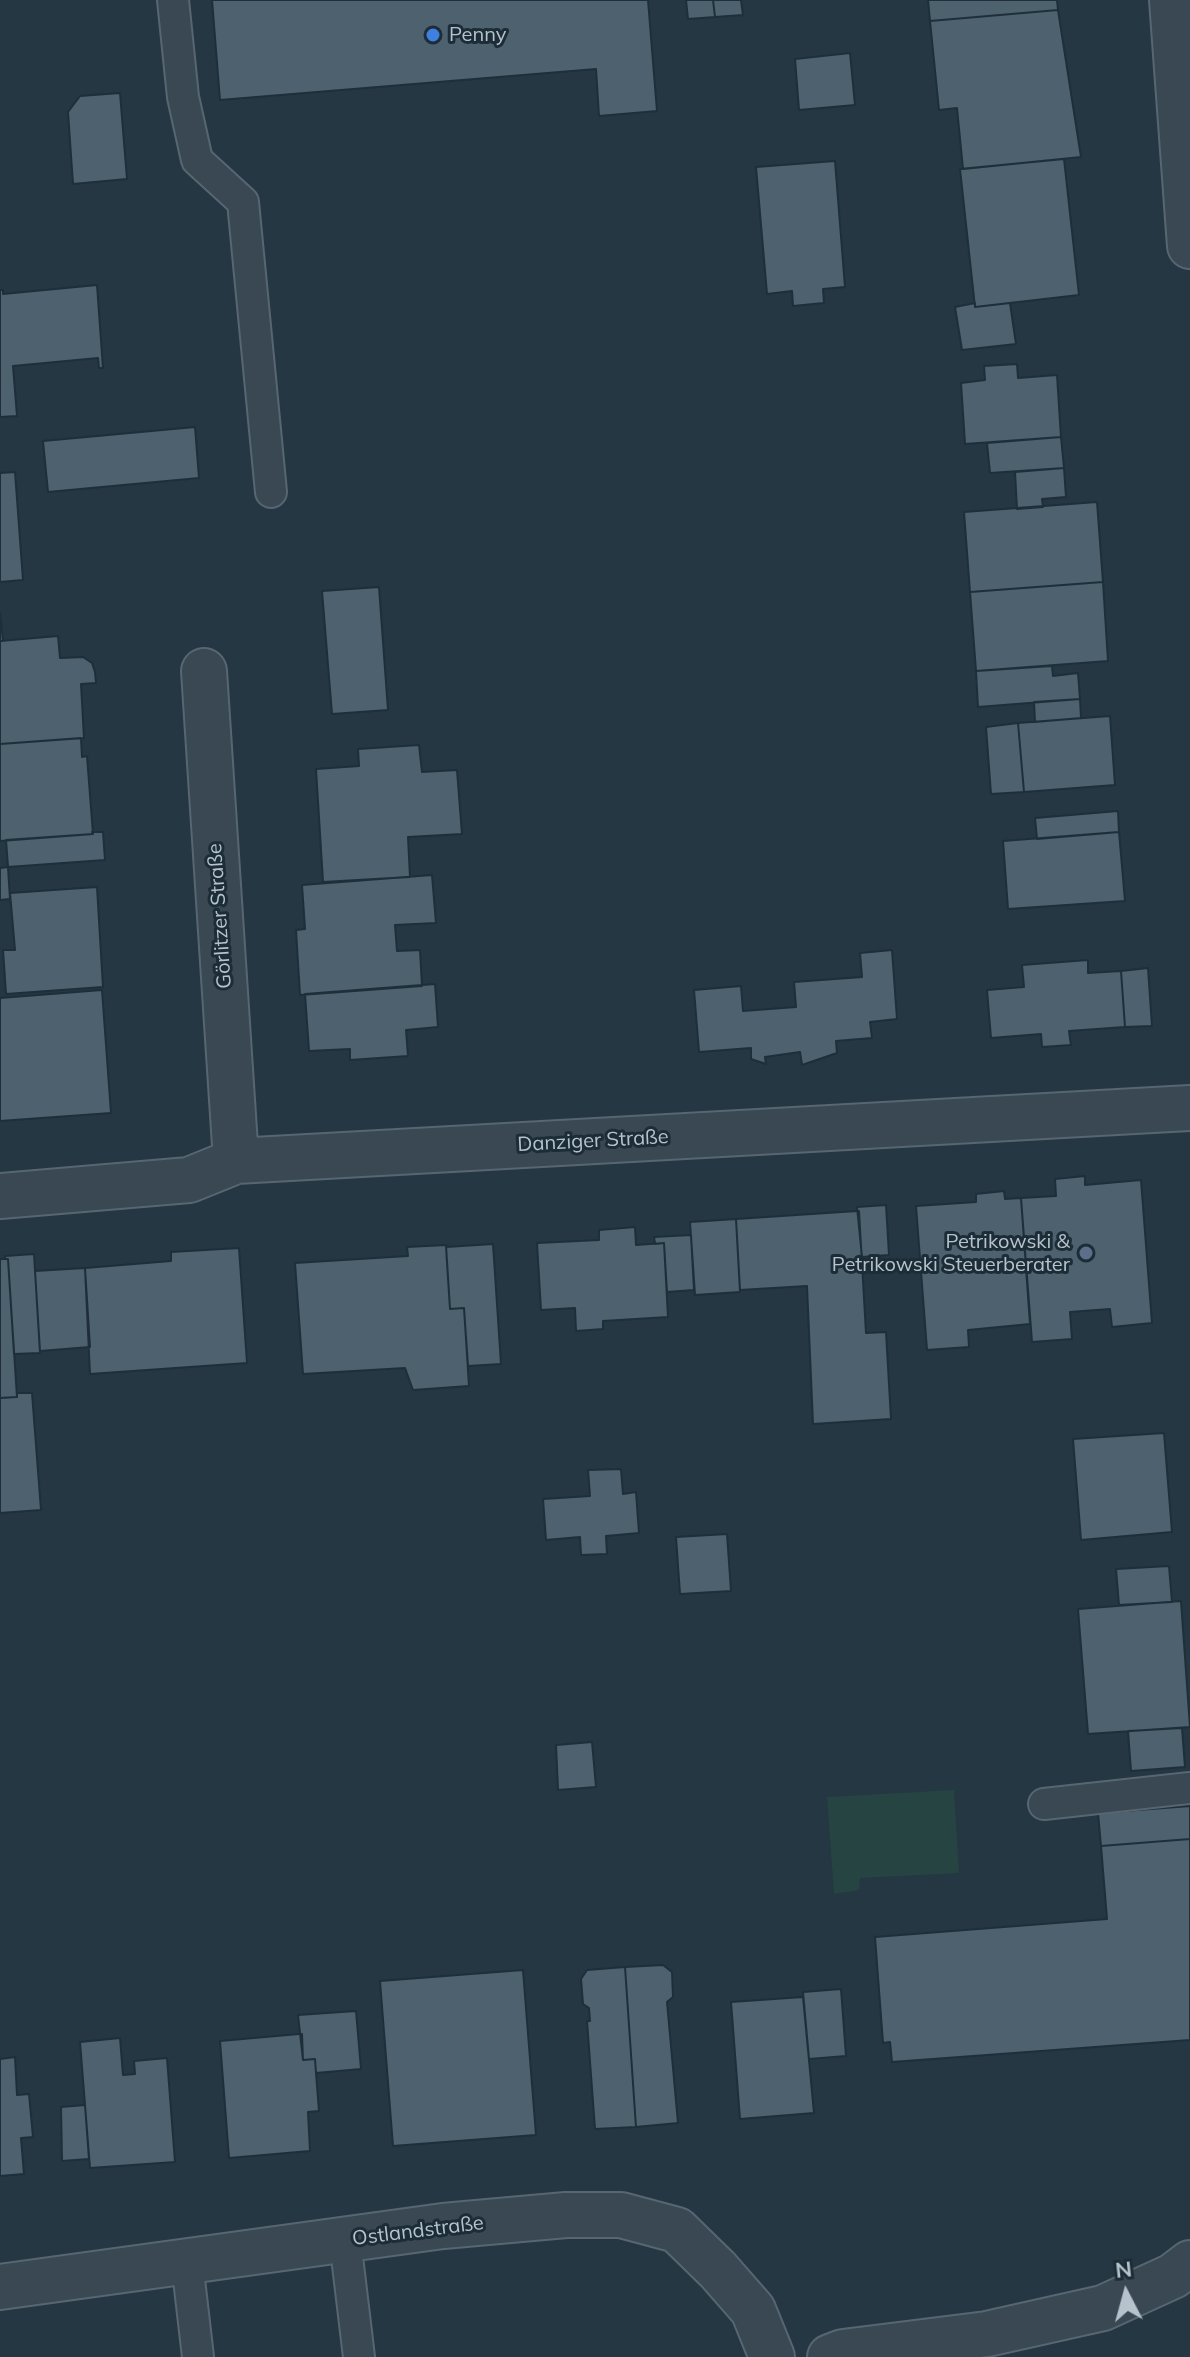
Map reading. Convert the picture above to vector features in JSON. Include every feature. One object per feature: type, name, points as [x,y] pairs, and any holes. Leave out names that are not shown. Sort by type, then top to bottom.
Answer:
[{"type":"street","points":[[1172,0],[1187,171],[1190,246]]},
{"type":"street","name":"Görlitzer Straße","points":[[204,671],[236,1161]]},
{"type":"street","name":"Danziger Straße","points":[[0,1196],[189,1180],[236,1161],[1190,1108]]},
{"type":"street","name":"Ostlandstraße","points":[[0,2287],[443,2226],[566,2215],[621,2215],[677,2230],[753,2310],[772,2357]]},
{"type":"street","points":[[830,2357],[843,2352],[987,2334],[1103,2308],[1173,2276],[1190,2263]]},
{"type":"lane","points":[[173,0],[183,97],[197,160],[243,202],[271,492]]},
{"type":"lane","points":[[1044,1804],[1190,1788]]},
{"type":"lane","points":[[345,2240],[359,2357]]},
{"type":"lane","points":[[187,2262],[198,2357]]},
{"type":"green space","points":[[954,1790],[959,1873],[860,1878],[859,1890],[834,1894],[827,1797]]},
{"type":"building","name":"Penny","points":[[212,0],[648,0],[657,111],[599,116],[596,69],[220,100]]},
{"type":"building","points":[[686,0],[713,0],[715,17],[688,19]]},
{"type":"building","points":[[713,0],[741,0],[743,15],[715,17]]},
{"type":"building","points":[[928,0],[1057,0],[1058,10],[930,21]]},
{"type":"building","points":[[1058,10],[1081,157],[963,169],[957,108],[939,110],[930,21]]},
{"type":"building","points":[[850,53],[855,105],[799,110],[795,59]]},
{"type":"building","points":[[120,93],[127,179],[73,184],[68,112],[80,96]]},
{"type":"building","points":[[1064,159],[1079,295],[975,307],[960,169]]},
{"type":"building","points":[[835,161],[845,287],[823,289],[824,303],[793,306],[792,291],[767,294],[756,167]]},
{"type":"building","points":[[97,285],[103,368],[99,368],[98,358],[13,366],[17,416],[0,417],[0,290],[3,294]]},
{"type":"building","points":[[975,303],[975,307],[1010,303],[1016,344],[962,350],[955,307]]},
{"type":"building","points":[[1017,364],[1018,378],[1057,375],[1061,437],[965,444],[961,383],[985,380],[984,366]]},
{"type":"building","points":[[195,427],[199,478],[48,492],[43,441]]},
{"type":"building","points":[[1061,437],[1064,468],[990,473],[987,443]]},
{"type":"building","points":[[1064,468],[1066,497],[1042,499],[1043,507],[1017,509],[1015,472]]},
{"type":"building","points":[[15,472],[23,580],[0,582],[0,473]]},
{"type":"building","points":[[1097,502],[1103,582],[970,592],[964,512]]},
{"type":"building","points":[[1103,582],[1108,661],[976,671],[970,592]]},
{"type":"building","points":[[379,587],[388,710],[332,714],[322,591]]},
{"type":"building","points":[[0,613],[3,641],[0,641]]},
{"type":"building","points":[[58,636],[60,658],[83,657],[92,663],[95,672],[96,683],[81,684],[84,738],[0,744],[0,641]]},
{"type":"building","points":[[1052,666],[1053,676],[1078,673],[1080,699],[978,707],[976,671]]},
{"type":"building","points":[[1080,699],[1081,718],[1035,722],[1034,702]]},
{"type":"building","points":[[1110,716],[1115,785],[1024,792],[1018,723]]},
{"type":"building","points":[[1018,723],[1024,792],[991,794],[986,727]]},
{"type":"building","points":[[81,738],[82,757],[87,756],[93,834],[0,841],[0,744]]},
{"type":"building","points":[[419,745],[422,772],[457,770],[462,834],[408,837],[410,877],[323,882],[316,769],[359,766],[358,749]]},
{"type":"building","points":[[1118,811],[1119,832],[1037,839],[1035,818]]},
{"type":"building","points":[[103,832],[105,860],[8,867],[6,840]]},
{"type":"building","points":[[1119,832],[1125,901],[1008,909],[1003,841]]},
{"type":"building","points":[[8,867],[10,899],[0,900],[0,868]]},
{"type":"building","points":[[432,875],[436,923],[395,925],[397,951],[420,950],[422,986],[300,995],[296,930],[305,929],[302,885]]},
{"type":"building","points":[[97,887],[103,987],[6,994],[3,950],[15,950],[10,893]]},
{"type":"building","points":[[892,950],[897,1019],[870,1022],[872,1038],[836,1041],[837,1053],[802,1065],[800,1052],[765,1057],[766,1064],[751,1059],[751,1048],[699,1052],[694,990],[741,986],[743,1011],[796,1007],[794,982],[862,977],[860,953]]},
{"type":"building","points":[[1088,960],[1088,973],[1121,971],[1125,1027],[1069,1031],[1071,1045],[1042,1047],[1041,1034],[991,1038],[987,990],[1024,987],[1022,965]]},
{"type":"building","points":[[1148,968],[1152,1026],[1125,1027],[1121,971]]},
{"type":"building","points":[[435,984],[438,1027],[406,1030],[408,1056],[350,1060],[350,1049],[309,1051],[305,994]]},
{"type":"building","points":[[102,990],[111,1113],[0,1121],[0,998]]},
{"type":"building","name":"Petrikowski & Petrikowski Steuerberater","points":[[1085,1176],[1085,1185],[1141,1180],[1152,1323],[1112,1327],[1110,1309],[1070,1312],[1072,1339],[1032,1342],[1021,1198],[1056,1196],[1055,1179]]},
{"type":"building","points":[[1004,1191],[1005,1199],[1021,1198],[1030,1324],[968,1330],[969,1347],[927,1350],[916,1206],[976,1202],[976,1194]]},
{"type":"building","points":[[886,1205],[889,1255],[862,1257],[857,1207]]},
{"type":"building","points":[[859,1211],[866,1333],[886,1332],[891,1419],[813,1424],[807,1286],[740,1290],[736,1219]]},
{"type":"building","points":[[736,1219],[740,1292],[695,1295],[690,1222]]},
{"type":"building","points":[[635,1227],[636,1245],[664,1243],[668,1317],[603,1321],[603,1329],[576,1331],[575,1308],[541,1310],[537,1243],[599,1240],[599,1230]]},
{"type":"building","points":[[691,1235],[694,1290],[667,1292],[664,1243],[655,1244],[654,1237]]},
{"type":"building","points":[[493,1244],[501,1364],[468,1366],[464,1308],[450,1309],[446,1247]]},
{"type":"building","points":[[446,1245],[450,1309],[464,1308],[469,1386],[413,1390],[405,1368],[303,1374],[295,1263],[408,1256],[407,1247]]},
{"type":"building","points":[[239,1248],[247,1363],[90,1374],[85,1268],[171,1261],[171,1252]]},
{"type":"building","points":[[34,1254],[40,1353],[14,1354],[8,1259],[5,1256]]},
{"type":"building","points":[[0,1259],[8,1259],[17,1397],[0,1398]]},
{"type":"building","points":[[85,1268],[90,1347],[40,1351],[35,1271]]},
{"type":"building","points":[[17,1393],[32,1393],[41,1510],[0,1513],[0,1398],[17,1397]]},
{"type":"building","points":[[1164,1433],[1172,1532],[1081,1540],[1073,1439]]},
{"type":"building","points":[[621,1469],[623,1494],[636,1492],[639,1533],[606,1536],[607,1554],[581,1555],[580,1537],[546,1540],[543,1499],[590,1496],[588,1470]]},
{"type":"building","points":[[727,1534],[731,1591],[680,1594],[676,1537]]},
{"type":"building","points":[[1169,1566],[1172,1602],[1119,1605],[1116,1569]]},
{"type":"building","points":[[1181,1601],[1190,1727],[1088,1734],[1078,1609]]},
{"type":"building","points":[[1182,1728],[1185,1767],[1131,1771],[1128,1731]]},
{"type":"building","points":[[592,1742],[596,1787],[558,1790],[556,1745]]},
{"type":"building","points":[[1190,1806],[1190,1839],[1101,1846],[1098,1813]]},
{"type":"building","points":[[1190,1839],[1190,2040],[892,2062],[890,2042],[883,2043],[875,1937],[1107,1919],[1101,1846]]},
{"type":"building","points":[[663,1965],[672,1972],[673,1997],[667,2002],[678,2123],[636,2127],[625,1967]]},
{"type":"building","points":[[625,1967],[636,2127],[595,2129],[587,2021],[590,2021],[589,2008],[583,2004],[581,1979],[587,1970]]},
{"type":"building","points":[[523,1970],[536,2135],[393,2146],[380,1981]]},
{"type":"building","points":[[841,1989],[846,2056],[809,2059],[803,1992]]},
{"type":"building","points":[[803,1997],[814,2113],[740,2119],[731,2002]]},
{"type":"building","points":[[356,2011],[361,2069],[316,2073],[315,2059],[303,2060],[298,2015]]},
{"type":"building","points":[[302,2034],[303,2060],[315,2059],[319,2111],[308,2112],[310,2151],[229,2158],[220,2041]]},
{"type":"building","points":[[120,2038],[123,2075],[135,2074],[134,2061],[167,2058],[175,2162],[90,2168],[80,2042]]},
{"type":"building","points":[[15,2057],[17,2095],[29,2094],[33,2137],[21,2138],[24,2174],[0,2176],[0,2059]]},
{"type":"building","points":[[85,2105],[89,2159],[62,2161],[61,2107]]},
{"type":"place","name":"Penny","points":[[433,35]]},
{"type":"place","name":"Petrikowski & Petrikowski Steuerberater","points":[[1086,1253]]}]
